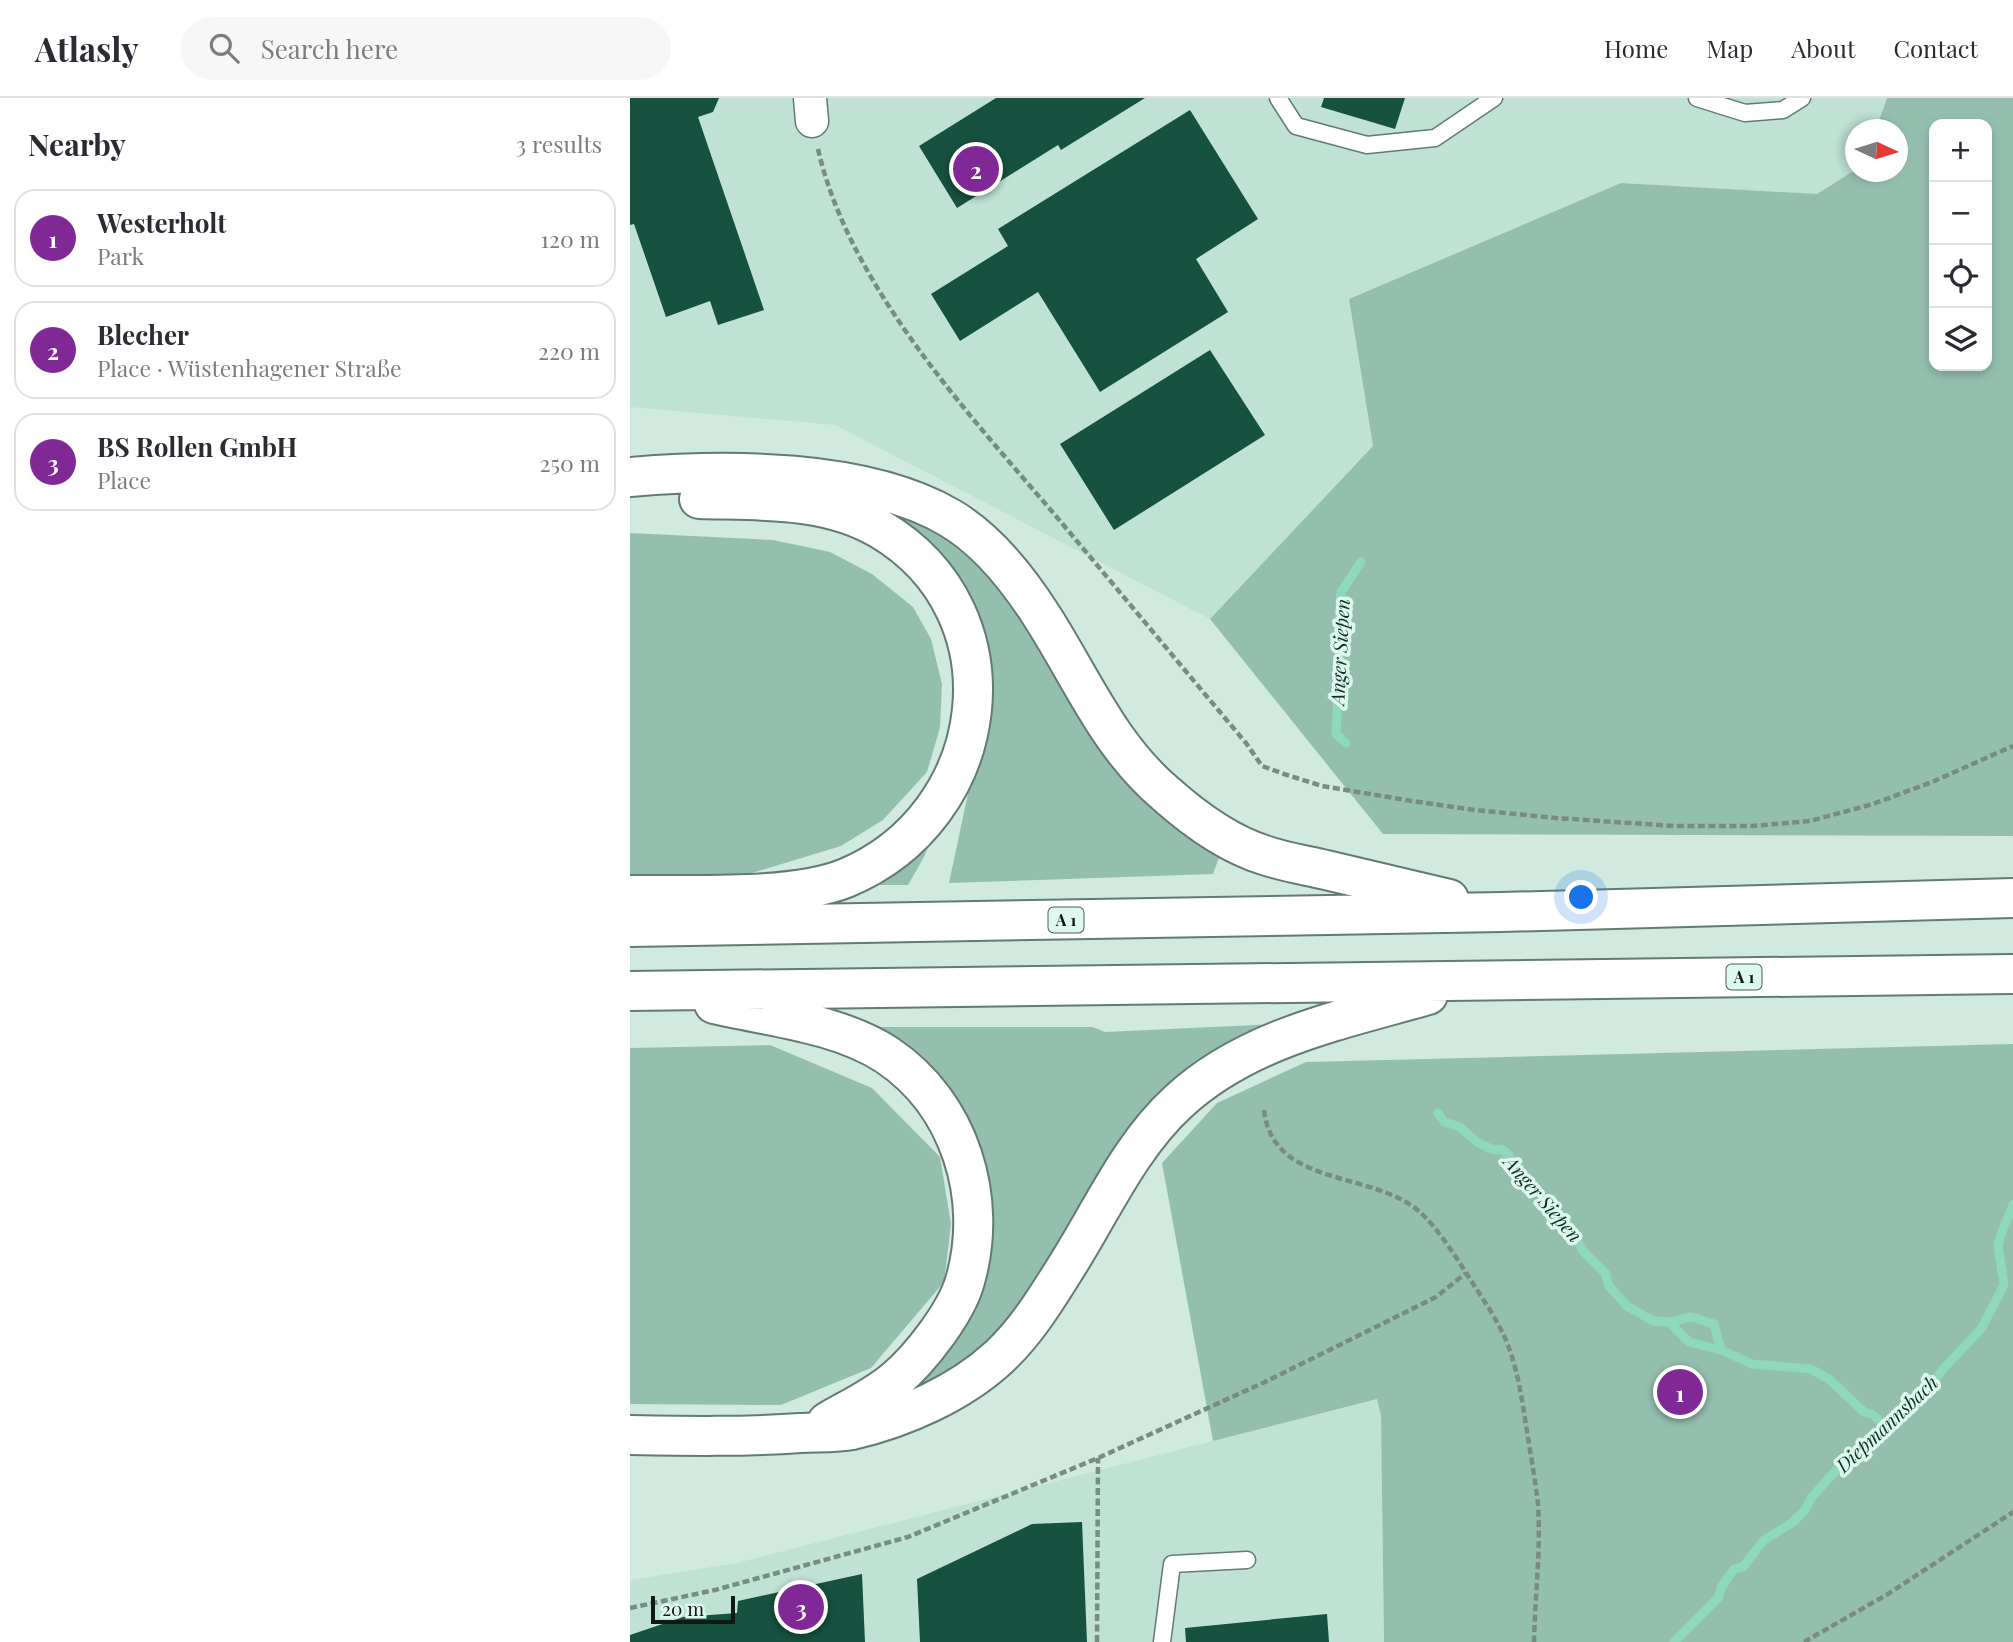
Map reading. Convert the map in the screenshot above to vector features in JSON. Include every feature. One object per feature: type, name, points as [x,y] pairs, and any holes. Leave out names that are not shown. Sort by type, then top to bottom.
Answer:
[{"type":"highway","points":[[630,477],[667,474],[757,474],[866,487],[924,504],[953,519],[1007,568],[1043,618],[1094,708],[1117,742],[1150,780],[1198,819],[1263,855],[1502,912]]},
{"type":"highway","points":[[630,498],[816,505],[841,512],[879,529],[913,554],[945,592],[955,610],[968,650],[972,681],[970,729],[966,749],[948,791],[904,843],[880,860],[844,878],[820,885],[773,892],[630,895]]},
{"type":"highway","name":"A 1","points":[[630,927],[1502,912],[2013,898]]},
{"type":"highway","name":"A 1","points":[[640,991],[2013,974]]},
{"type":"highway","points":[[630,1435],[744,1437],[849,1430],[938,1399],[998,1358],[1024,1330],[1146,1139],[1176,1103],[1208,1077],[1247,1053],[1286,1037],[1474,981]]},
{"type":"highway","points":[[640,991],[840,1032],[872,1047],[903,1068],[932,1097],[965,1157],[971,1185],[973,1241],[964,1284],[940,1328],[926,1348],[895,1381],[806,1433]]},
{"type":"lane","points":[[1278,98],[1296,126],[1367,145],[1435,138],[1494,98]]},
{"type":"lane","points":[[1697,98],[1745,113],[1783,110],[1802,98]]},
{"type":"lane","points":[[1162,1642],[1172,1564],[1247,1560]]},
{"type":"path","points":[[811,109],[826,181],[870,277],[918,349],[1246,743],[1262,766],[1322,786],[1475,810],[1674,826],[1752,826],[1810,821],[1873,804],[1932,782],[2013,746]]},
{"type":"path","points":[[1264,1110],[1269,1132],[1293,1160],[1319,1172],[1379,1190],[1409,1204],[1422,1214],[1440,1235],[1501,1329],[1520,1385],[1538,1504],[1534,1642]]},
{"type":"path","points":[[630,1608],[715,1590],[908,1537],[1098,1458],[1354,1339],[1436,1297],[1466,1273]]},
{"type":"path","points":[[1097,1642],[1098,1458]]},
{"type":"path","points":[[1804,1642],[1888,1594],[2013,1513]]},
{"type":"shaded area","points":[[630,98],[1887,98],[1880,119],[1845,119],[1845,176],[1817,194],[1621,183],[1349,299],[1373,446],[1210,619],[835,425],[630,407]]},
{"type":"shaded area","points":[[1887,98],[2013,98],[2013,836],[1383,834],[1210,619],[1373,446],[1349,299],[1621,183],[1817,194],[1845,176],[1845,182],[1908,182],[1908,119],[1880,119]]},
{"type":"shaded area","points":[[866,500],[959,542],[1005,593],[1079,718],[1106,756],[1221,852],[1213,874],[949,883],[970,784],[984,753],[991,714],[990,671]]},
{"type":"shaded area","points":[[630,533],[773,540],[830,552],[872,574],[913,607],[931,639],[942,684],[940,728],[927,772],[883,820],[841,846],[732,879],[630,877]]},
{"type":"shaded area","points":[[932,838],[908,885],[875,885],[875,879]]},
{"type":"shaded area","points":[[1279,1024],[1248,1041],[1005,1335],[924,1393],[919,1385],[938,1366],[969,1322],[986,1271],[987,1177],[976,1136],[955,1099],[874,1027],[1093,1027],[1105,1032]]},
{"type":"shaded area","points":[[2013,1044],[2013,1642],[1384,1642],[1381,1415],[1377,1399],[1213,1441],[1162,1163],[1217,1103],[1306,1062]]},
{"type":"shaded area","points":[[770,1045],[872,1088],[940,1157],[951,1224],[944,1282],[871,1368],[781,1405],[630,1404],[630,1048]]},
{"type":"shaded area","points":[[1381,1398],[1384,1642],[630,1642],[630,1580],[737,1563]]},
{"type":"building","points":[[630,98],[719,98],[713,112],[698,117],[764,310],[718,325],[710,301],[666,317],[634,224],[630,225]]},
{"type":"building","points":[[996,98],[1145,98],[1061,150],[1058,145],[957,208],[919,146]]},
{"type":"building","points":[[1324,98],[1405,98],[1395,129],[1321,107]]},
{"type":"building","points":[[1190,110],[1258,219],[1196,259],[1228,312],[1100,392],[1038,292],[960,341],[931,294],[1008,246],[998,229]]},
{"type":"building","points":[[1210,350],[1265,435],[1114,530],[1060,444]]},
{"type":"building","points":[[1082,1522],[1087,1642],[920,1642],[917,1579],[1032,1524]]},
{"type":"building","points":[[862,1574],[865,1642],[630,1642],[630,1635],[683,1617],[737,1613],[738,1601]]},
{"type":"building","points":[[1327,1614],[1329,1642],[1186,1642],[1185,1628]]},
{"type":"waterway","name":"Anger Siepen","points":[[1346,743],[1336,734],[1341,592],[1361,562]]},
{"type":"waterway","name":"Anger Siepen","points":[[1438,1113],[1444,1122],[1460,1127],[1477,1142],[1491,1149],[1503,1150],[1509,1155],[1511,1165],[1541,1195],[1559,1219],[1567,1222],[1583,1251],[1606,1274],[1608,1285],[1627,1306],[1653,1321],[1669,1322],[1689,1342],[1721,1350],[1752,1364],[1811,1369],[1830,1380],[1864,1412],[1872,1414],[1886,1426]]},
{"type":"waterway","name":"Diepmannsbach","points":[[1674,1642],[1718,1598],[1722,1586],[1734,1569],[1743,1567],[1763,1541],[1793,1522],[1839,1467],[1855,1459],[1860,1444],[1917,1402],[1944,1368],[1981,1329],[2004,1285],[1998,1245],[2013,1205]]},
{"type":"waterway","name":"Anger Siepen","points":[[1669,1322],[1691,1317],[1714,1324],[1721,1350]]},
{"type":"place","name":"Blecher","points":[[976,169]]},
{"type":"place","name":"Westerholt","points":[[1680,1392]]},
{"type":"place","name":"BS Rollen GmbH","points":[[801,1607]]}]
